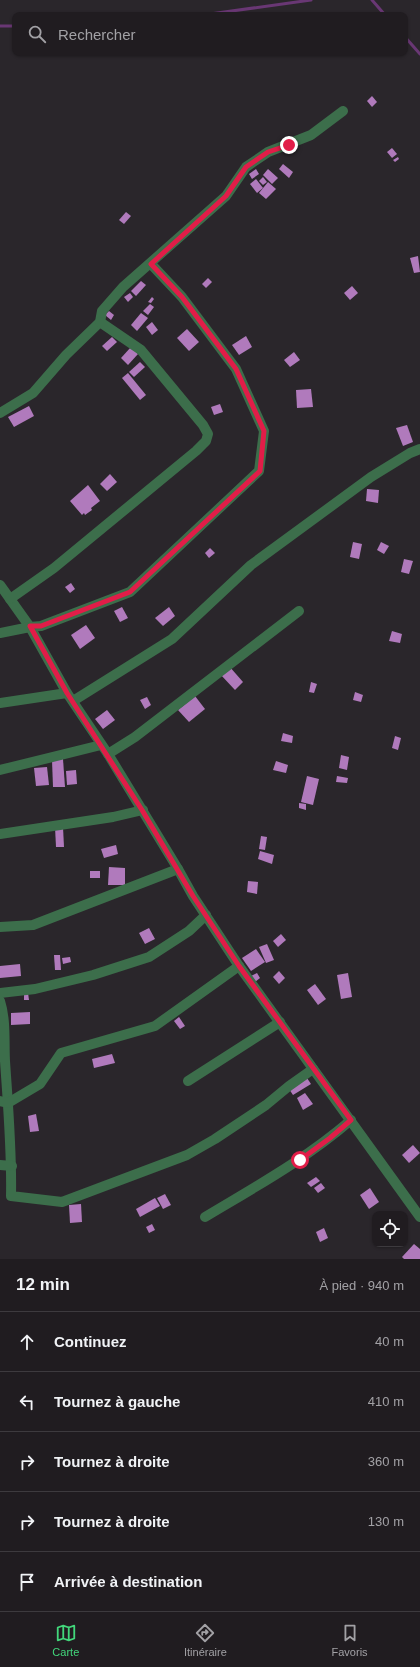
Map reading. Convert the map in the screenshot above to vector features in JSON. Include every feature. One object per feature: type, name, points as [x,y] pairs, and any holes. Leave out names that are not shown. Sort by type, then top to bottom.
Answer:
[{"type":"street","points":[[0,413],[33,393],[66,355],[100,322],[102,311],[123,287],[151,264],[226,196],[246,167],[268,152],[311,135],[343,111]]},
{"type":"street","points":[[0,634],[30,626],[41,626],[130,592],[260,471],[264,431],[236,369],[182,297],[151,264]]},
{"type":"street","points":[[10,599],[54,568],[196,451],[206,441],[208,434],[203,425],[141,350],[100,322]]},
{"type":"street","points":[[0,703],[70,697],[172,640],[251,565],[371,477],[410,453],[420,449]]},
{"type":"street","points":[[0,585],[30,626],[70,697],[108,754],[193,896],[239,966],[420,1217]]},
{"type":"street","points":[[108,754],[135,737],[299,611]]},
{"type":"street","points":[[0,770],[102,745]]},
{"type":"street","points":[[0,834],[113,817],[142,810]]},
{"type":"street","points":[[0,927],[33,925],[178,869]]},
{"type":"street","points":[[0,993],[35,989],[86,977],[149,957],[189,930],[206,914]]},
{"type":"street","points":[[4,1102],[40,1084],[61,1053],[155,1026],[239,966]]},
{"type":"street","points":[[0,1001],[4,1014],[4,1102],[12,1166],[10,1196],[62,1202],[187,1155],[266,1106],[289,1086],[313,1069]]},
{"type":"street","points":[[188,1081],[280,1022]]},
{"type":"street","points":[[205,1218],[300,1160],[330,1138],[351,1120]]},
{"type":"street","points":[[0,1165],[12,1166]]},
{"type":"building","points":[[372,96],[377,102],[372,107],[367,101]]},
{"type":"building","points":[[392,148],[397,154],[392,158],[387,152]]},
{"type":"building","points":[[398,157],[399,159],[395,162],[393,160]]},
{"type":"building","points":[[283,164],[293,172],[289,178],[279,169]]},
{"type":"building","points":[[256,169],[259,174],[252,179],[249,174]]},
{"type":"building","points":[[268,169],[278,178],[272,184],[263,175]]},
{"type":"building","points":[[263,177],[267,182],[263,185],[259,181]]},
{"type":"building","points":[[256,179],[263,188],[257,193],[250,184]]},
{"type":"building","points":[[268,182],[276,189],[266,199],[259,193]]},
{"type":"building","points":[[126,212],[131,216],[124,224],[119,220]]},
{"type":"building","points":[[418,256],[420,272],[414,273],[410,258]]},
{"type":"building","points":[[208,278],[212,282],[206,288],[202,284]]},
{"type":"building","points":[[141,281],[146,285],[136,296],[131,291]]},
{"type":"building","points":[[352,286],[358,293],[350,300],[344,293]]},
{"type":"building","points":[[130,293],[133,297],[128,302],[124,297]]},
{"type":"building","points":[[152,297],[154,299],[151,303],[148,302]]},
{"type":"building","points":[[150,304],[154,307],[148,315],[143,311]]},
{"type":"building","points":[[109,311],[114,315],[111,320],[105,315]]},
{"type":"building","points":[[141,313],[148,318],[137,331],[131,325]]},
{"type":"building","points":[[152,322],[158,330],[152,335],[146,327]]},
{"type":"building","points":[[187,329],[199,342],[189,351],[177,338]]},
{"type":"building","points":[[246,336],[252,347],[239,355],[232,345]]},
{"type":"building","points":[[112,337],[117,342],[107,351],[102,346]]},
{"type":"building","points":[[131,347],[138,354],[128,365],[121,358]]},
{"type":"building","points":[[294,352],[300,360],[290,367],[284,360]]},
{"type":"building","points":[[140,362],[145,367],[134,377],[129,372]]},
{"type":"building","points":[[128,373],[146,395],[140,400],[122,378]]},
{"type":"building","points":[[311,389],[313,407],[297,408],[296,390]]},
{"type":"building","points":[[220,404],[223,412],[214,415],[211,407]]},
{"type":"building","points":[[29,406],[34,416],[14,427],[8,417]]},
{"type":"building","points":[[407,425],[413,442],[403,446],[396,428]]},
{"type":"building","points":[[110,474],[117,482],[107,491],[100,484]]},
{"type":"building","points":[[88,485],[100,501],[91,508],[92,510],[85,515],[84,513],[82,515],[70,501]]},
{"type":"building","points":[[367,489],[379,490],[378,503],[366,501]]},
{"type":"building","points":[[353,542],[362,544],[359,559],[350,557]]},
{"type":"building","points":[[381,542],[389,546],[384,554],[377,550]]},
{"type":"building","points":[[210,548],[215,553],[209,558],[205,553]]},
{"type":"building","points":[[404,559],[413,561],[409,574],[401,572]]},
{"type":"building","points":[[71,583],[75,589],[70,593],[65,587]]},
{"type":"building","points":[[122,607],[128,618],[120,622],[114,611]]},
{"type":"building","points":[[169,607],[175,616],[163,626],[155,618]]},
{"type":"building","points":[[86,625],[95,638],[80,649],[71,635]]},
{"type":"building","points":[[392,631],[402,634],[400,643],[389,641]]},
{"type":"building","points":[[229,666],[243,682],[235,690],[220,674]]},
{"type":"building","points":[[311,682],[317,684],[314,693],[309,692]]},
{"type":"building","points":[[355,692],[363,695],[361,702],[353,700]]},
{"type":"building","points":[[195,696],[205,709],[189,722],[178,710]]},
{"type":"building","points":[[147,697],[151,705],[145,709],[140,700]]},
{"type":"building","points":[[107,710],[115,720],[103,729],[95,719]]},
{"type":"building","points":[[283,733],[293,736],[292,743],[281,741]]},
{"type":"building","points":[[395,736],[401,738],[398,750],[392,748]]},
{"type":"building","points":[[341,755],[349,757],[347,770],[339,768]]},
{"type":"building","points":[[63,759],[65,787],[53,787],[52,760]]},
{"type":"building","points":[[276,761],[288,765],[286,773],[273,770]]},
{"type":"building","points":[[47,767],[49,785],[36,786],[34,768]]},
{"type":"building","points":[[76,770],[77,784],[67,785],[66,771]]},
{"type":"building","points":[[307,776],[319,779],[313,805],[301,802]]},
{"type":"building","points":[[337,776],[348,778],[347,783],[336,782]]},
{"type":"building","points":[[299,803],[306,804],[306,810],[299,808]]},
{"type":"building","points":[[55,827],[63,827],[64,847],[56,847]]},
{"type":"building","points":[[261,836],[267,837],[265,850],[259,849]]},
{"type":"building","points":[[116,845],[118,854],[104,858],[101,849]]},
{"type":"building","points":[[260,851],[274,855],[272,864],[258,859]]},
{"type":"building","points":[[109,867],[125,868],[125,885],[108,885]]},
{"type":"building","points":[[90,871],[100,871],[100,878],[90,878]]},
{"type":"building","points":[[248,881],[258,882],[257,894],[247,892]]},
{"type":"building","points":[[149,928],[155,939],[145,944],[139,933]]},
{"type":"building","points":[[281,934],[286,940],[278,947],[273,941]]},
{"type":"building","points":[[267,944],[274,960],[266,963],[259,947]]},
{"type":"building","points":[[256,949],[265,962],[251,971],[242,958]]},
{"type":"building","points":[[54,955],[60,955],[61,970],[55,970]]},
{"type":"building","points":[[70,957],[71,962],[63,964],[62,958]]},
{"type":"building","points":[[20,964],[21,976],[0,978],[0,966]]},
{"type":"building","points":[[279,971],[285,978],[279,984],[273,977]]},
{"type":"building","points":[[257,973],[260,978],[255,982],[251,976]]},
{"type":"building","points":[[348,973],[352,997],[341,999],[337,975]]},
{"type":"building","points":[[315,984],[326,999],[318,1005],[307,990]]},
{"type":"building","points":[[28,993],[29,1000],[24,1000],[24,994]]},
{"type":"building","points":[[30,1012],[30,1024],[11,1025],[11,1013]]},
{"type":"building","points":[[179,1017],[185,1026],[180,1029],[174,1021]]},
{"type":"building","points":[[112,1054],[115,1063],[94,1068],[92,1059]]},
{"type":"building","points":[[307,1078],[311,1084],[293,1095],[289,1089]]},
{"type":"building","points":[[305,1093],[313,1104],[303,1110],[297,1098]]},
{"type":"building","points":[[36,1114],[39,1131],[30,1132],[28,1116]]},
{"type":"building","points":[[413,1145],[420,1153],[409,1163],[402,1155]]},
{"type":"building","points":[[316,1177],[320,1181],[311,1187],[307,1183]]},
{"type":"building","points":[[321,1183],[325,1188],[318,1193],[314,1188]]},
{"type":"building","points":[[370,1188],[379,1202],[369,1209],[360,1195]]},
{"type":"building","points":[[165,1194],[171,1205],[163,1209],[157,1198]]},
{"type":"building","points":[[155,1198],[160,1206],[140,1217],[136,1209]]},
{"type":"building","points":[[81,1204],[82,1222],[70,1223],[69,1205]]},
{"type":"building","points":[[152,1224],[155,1230],[149,1233],[146,1227]]},
{"type":"building","points":[[324,1228],[328,1238],[320,1242],[316,1232]]},
{"type":"building","points":[[414,1244],[420,1249],[420,1259],[404,1259],[402,1257]]},
{"type":"waterway","points":[[225,12],[311,0]]},
{"type":"waterway","points":[[372,0],[382,12]]},
{"type":"waterway","points":[[0,26],[12,26]]},
{"type":"waterway","points":[[408,40],[420,54]]},
{"type":"route","points":[[289,145],[268,152],[246,167],[226,196],[151,264],[182,297],[236,369],[264,431],[260,471],[130,592],[41,626],[30,626],[67,693],[108,754],[193,896],[239,966],[351,1120],[330,1138],[300,1160]]}]
